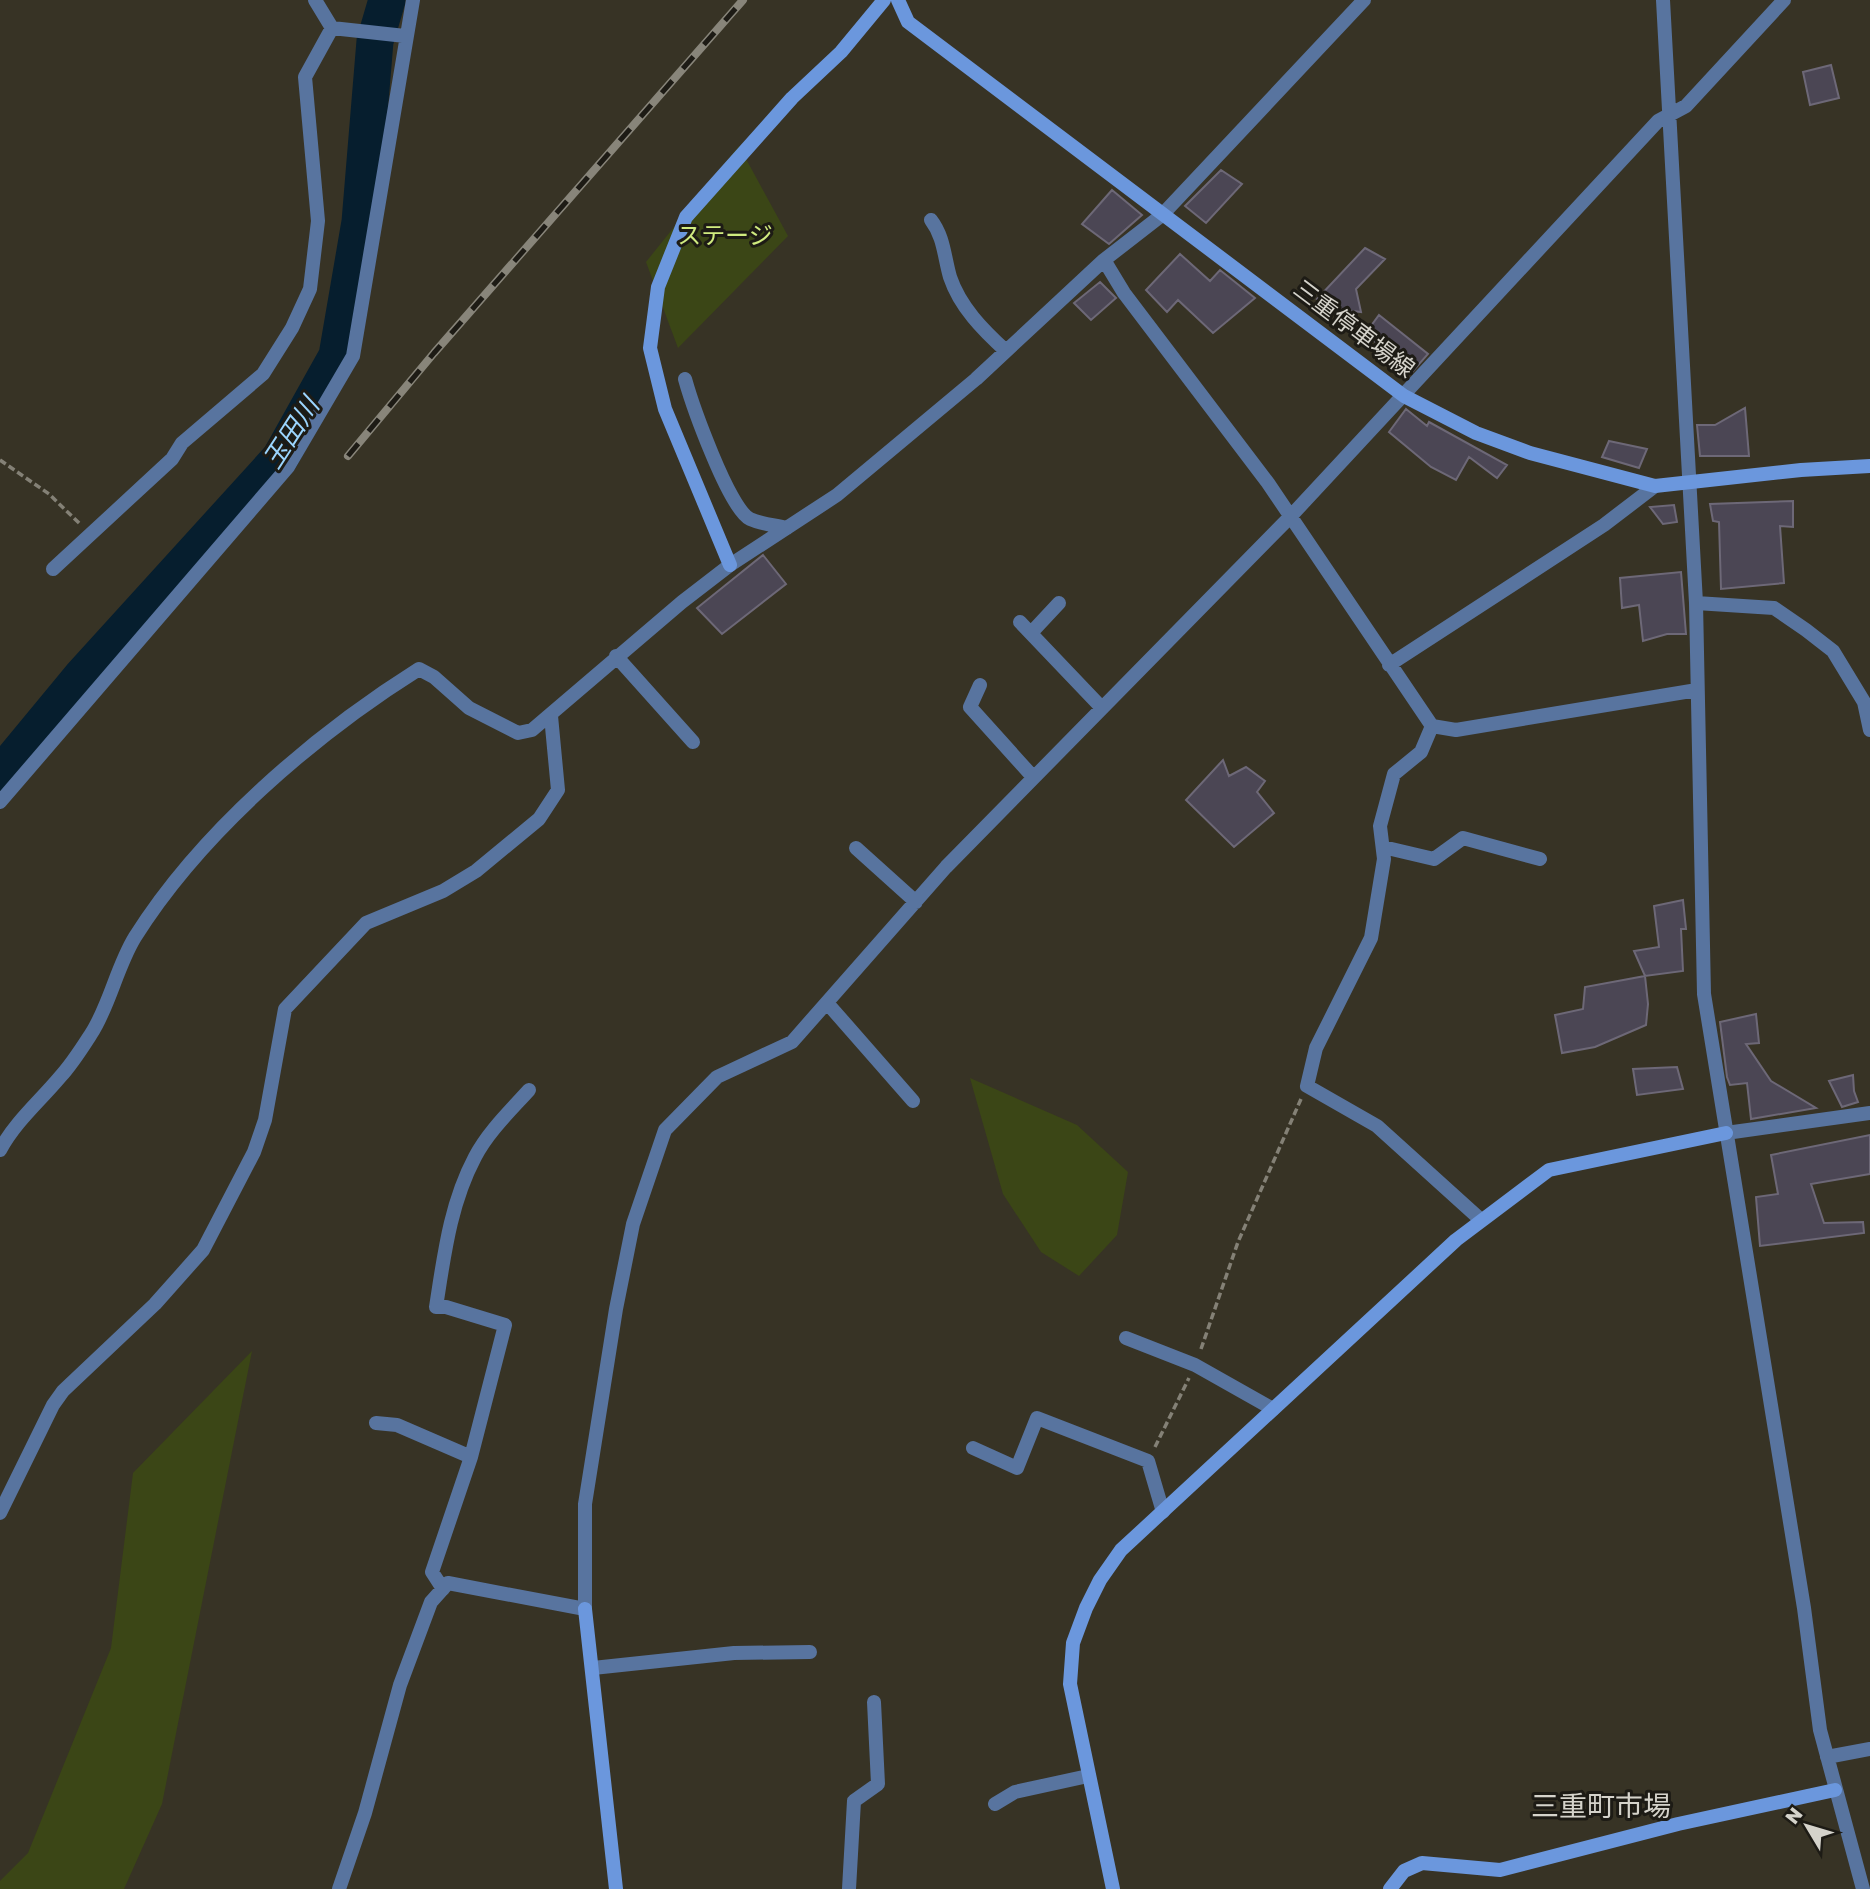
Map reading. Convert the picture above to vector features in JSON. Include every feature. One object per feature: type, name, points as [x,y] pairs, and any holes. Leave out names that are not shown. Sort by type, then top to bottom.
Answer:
[{"type":"street","points":[[315,0],[335,28],[400,35]]},
{"type":"street","points":[[0,802],[288,467],[353,356],[400,35],[413,0]]},
{"type":"street","points":[[730,565],[665,409],[650,348],[658,287],[686,217],[792,98],[841,52],[884,0]]},
{"type":"street","name":"三重停車場線","points":[[898,0],[908,22],[1018,102],[1404,396],[1476,433],[1583,469],[1655,486],[1801,470],[1870,466]]},
{"type":"street","points":[[0,1150],[11,1129],[61,1076],[94,1031],[135,938],[190,860],[246,806],[357,708],[419,669],[435,677],[469,708],[518,733],[532,730],[616,656],[730,565],[836,495],[1006,351],[1104,260],[1163,215],[1363,0]]},
{"type":"street","points":[[1663,0],[1696,603],[1704,993],[1827,1757],[1863,1889]]},
{"type":"street","points":[[616,1889],[586,1609],[585,1504],[616,1309],[633,1224],[665,1130],[717,1077],[792,1042],[916,902],[1033,777],[1290,517],[1658,121],[1686,106],[1784,0]]},
{"type":"street","points":[[52,569],[172,459],[183,443],[262,374],[292,328],[310,289],[318,220],[305,77],[335,28]]},
{"type":"street","points":[[931,220],[940,232],[951,279],[970,313],[977,324],[1006,351]]},
{"type":"street","points":[[1104,260],[1124,293],[1290,517],[1432,726],[1455,730],[1697,690]]},
{"type":"street","points":[[685,379],[695,415],[737,505],[748,518],[787,528]]},
{"type":"street","points":[[1389,665],[1604,526],[1655,486]]},
{"type":"street","points":[[1059,603],[1025,627],[1101,707]]},
{"type":"street","points":[[1696,603],[1774,608],[1806,630],[1833,651],[1864,702],[1870,730]]},
{"type":"street","points":[[616,656],[693,742]]},
{"type":"street","points":[[980,685],[970,707],[1033,777]]},
{"type":"street","points":[[0,1513],[53,1405],[64,1391],[155,1304],[202,1250],[254,1152],[265,1119],[285,1009],[366,923],[443,891],[465,878],[539,819],[558,790],[551,716]]},
{"type":"street","points":[[1432,726],[1421,752],[1394,774],[1380,826],[1384,859],[1370,938],[1316,1048],[1307,1086],[1377,1126],[1481,1220]]},
{"type":"street","points":[[1382,847],[1434,859],[1463,838],[1540,859]]},
{"type":"street","points":[[856,848],[916,902]]},
{"type":"street","points":[[828,1004],[912,1101]]},
{"type":"street","points":[[443,1589],[432,1572],[471,1457],[505,1325],[446,1307],[436,1307],[452,1213],[475,1157],[491,1133],[529,1090]]},
{"type":"street","points":[[1113,1889],[1070,1684],[1073,1643],[1100,1580],[1121,1550],[1481,1220],[1549,1170],[1568,1163],[1726,1133],[1870,1113]]},
{"type":"street","points":[[1126,1338],[1195,1365],[1273,1409]]},
{"type":"street","points":[[973,1448],[1017,1468],[1037,1418],[1148,1461],[1163,1512]]},
{"type":"street","points":[[376,1423],[397,1425],[471,1457]]},
{"type":"street","points":[[339,1889],[365,1813],[400,1685],[431,1602],[448,1583],[586,1609]]},
{"type":"street","points":[[593,1668],[734,1653],[810,1652]]},
{"type":"street","points":[[849,1889],[855,1801],[878,1784],[874,1702]]},
{"type":"street","points":[[1827,1757],[1870,1749]]},
{"type":"street","points":[[995,1804],[1015,1792],[1088,1776]]},
{"type":"street","points":[[1390,1889],[1404,1871],[1422,1863],[1500,1870],[1678,1824],[1835,1790]]},
{"type":"path","points":[[0,460],[49,494],[92,535]]},
{"type":"path","points":[[1148,1461],[1195,1365],[1238,1242],[1307,1086]]},
{"type":"green space","name":"ステージ","points":[[739,146],[788,236],[678,348],[646,262]]},
{"type":"green space","points":[[970,1078],[1077,1125],[1128,1172],[1117,1235],[1079,1276],[1041,1252],[1003,1194]]},
{"type":"green space","points":[[252,1351],[162,1804],[124,1889],[0,1889],[0,1881],[28,1853],[111,1648],[133,1473]]},
{"type":"building","points":[[1831,65],[1839,98],[1810,105],[1803,72]]},
{"type":"building","points":[[1221,170],[1242,184],[1206,223],[1185,206]]},
{"type":"building","points":[[1112,190],[1142,215],[1109,244],[1082,224]]},
{"type":"building","points":[[1365,248],[1385,259],[1356,289],[1361,312],[1336,309],[1317,299]]},
{"type":"building","points":[[1180,254],[1210,281],[1220,270],[1255,298],[1213,333],[1178,300],[1167,312],[1146,290]]},
{"type":"building","points":[[1100,282],[1116,298],[1091,320],[1074,303]]},
{"type":"building","points":[[1379,315],[1428,354],[1413,371],[1365,334]]},
{"type":"building","points":[[1745,408],[1749,456],[1700,456],[1697,425],[1715,425]]},
{"type":"building","points":[[1406,409],[1427,426],[1429,422],[1507,465],[1497,478],[1469,457],[1456,480],[1431,467],[1389,432]]},
{"type":"building","points":[[1609,441],[1647,449],[1639,468],[1602,457]]},
{"type":"building","points":[[1793,501],[1793,527],[1780,526],[1784,583],[1721,589],[1719,522],[1713,521],[1710,504]]},
{"type":"building","points":[[1674,505],[1677,522],[1663,524],[1650,507]]},
{"type":"building","points":[[763,555],[786,584],[722,634],[697,608]]},
{"type":"building","points":[[1681,572],[1686,634],[1667,634],[1643,641],[1639,605],[1622,608],[1620,578]]},
{"type":"building","points":[[1223,760],[1229,776],[1246,767],[1265,781],[1257,792],[1274,813],[1234,847],[1186,800]]},
{"type":"building","points":[[1683,900],[1686,929],[1681,929],[1683,971],[1645,976],[1634,951],[1659,947],[1654,906]]},
{"type":"building","points":[[1645,976],[1648,1004],[1646,1025],[1595,1047],[1562,1053],[1555,1015],[1583,1009],[1585,987]]},
{"type":"building","points":[[1756,1014],[1759,1043],[1746,1044],[1771,1081],[1816,1108],[1751,1119],[1747,1083],[1730,1085],[1727,1077],[1720,1022]]},
{"type":"building","points":[[1677,1067],[1683,1089],[1637,1095],[1633,1069]]},
{"type":"building","points":[[1853,1075],[1858,1102],[1842,1107],[1829,1081]]},
{"type":"building","points":[[1870,1135],[1870,1174],[1811,1184],[1824,1223],[1863,1222],[1864,1233],[1760,1246],[1756,1197],[1778,1194],[1771,1155]]},
{"type":"waterway","name":"玉田川","points":[[0,775],[81,677],[280,458],[337,356],[360,222],[375,41],[387,0]]},
{"type":"railway","points":[[348,456],[434,353],[743,0]]},
{"type":"district","name":"三重町市場","points":[[1601,1806]]}]
